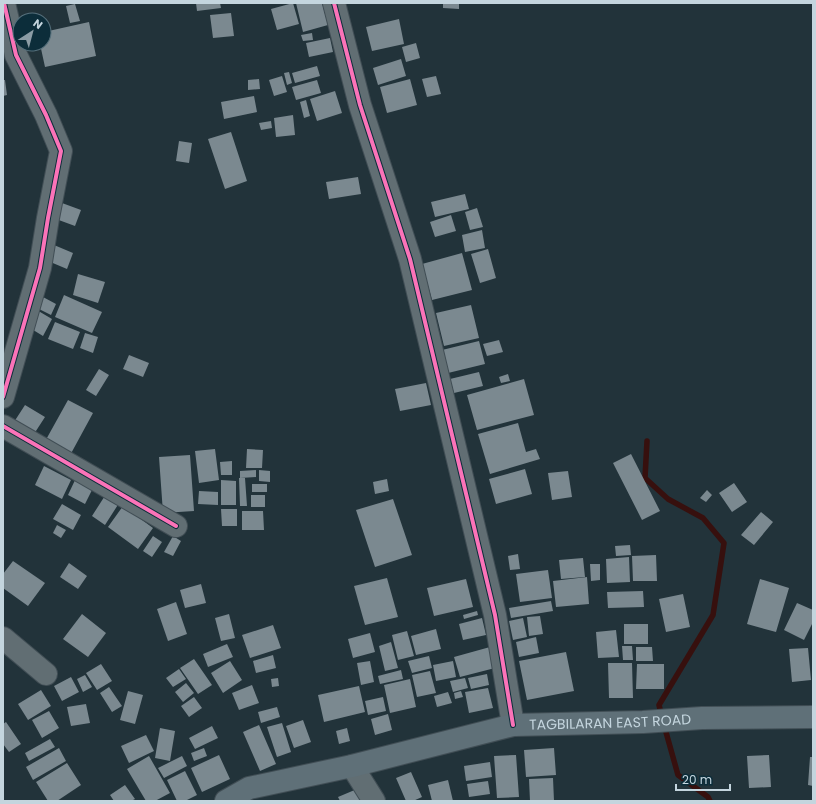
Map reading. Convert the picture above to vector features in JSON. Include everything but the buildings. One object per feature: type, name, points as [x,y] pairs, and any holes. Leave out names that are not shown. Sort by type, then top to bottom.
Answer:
[{"type":"main road","name":"TAGBILARAN EAST ROAD","points":[[226,801],[249,788],[352,766],[513,725],[643,722],[702,718],[813,717]]},
{"type":"street","points":[[3,397],[40,268],[61,151],[46,116],[16,56],[4,3]]},
{"type":"street","points":[[334,3],[360,105],[412,266],[495,615],[513,725]]},
{"type":"street","points":[[3,426],[176,526]]},
{"type":"street","points":[[3,638],[46,674]]},
{"type":"street","points":[[352,766],[374,801]]},
{"type":"waterway","points":[[647,441],[645,478],[668,499],[703,518],[724,543],[713,615],[659,705],[662,717]]},
{"type":"waterway","points":[[664,725],[678,775],[708,797],[710,801]]},
{"type":"cycle path","points":[[3,397],[40,268],[61,151],[46,115],[16,55],[4,3]]},
{"type":"cycle path","points":[[334,3],[360,105],[410,259],[495,615],[513,725]]},
{"type":"cycle path","points":[[3,426],[176,526]]}]
